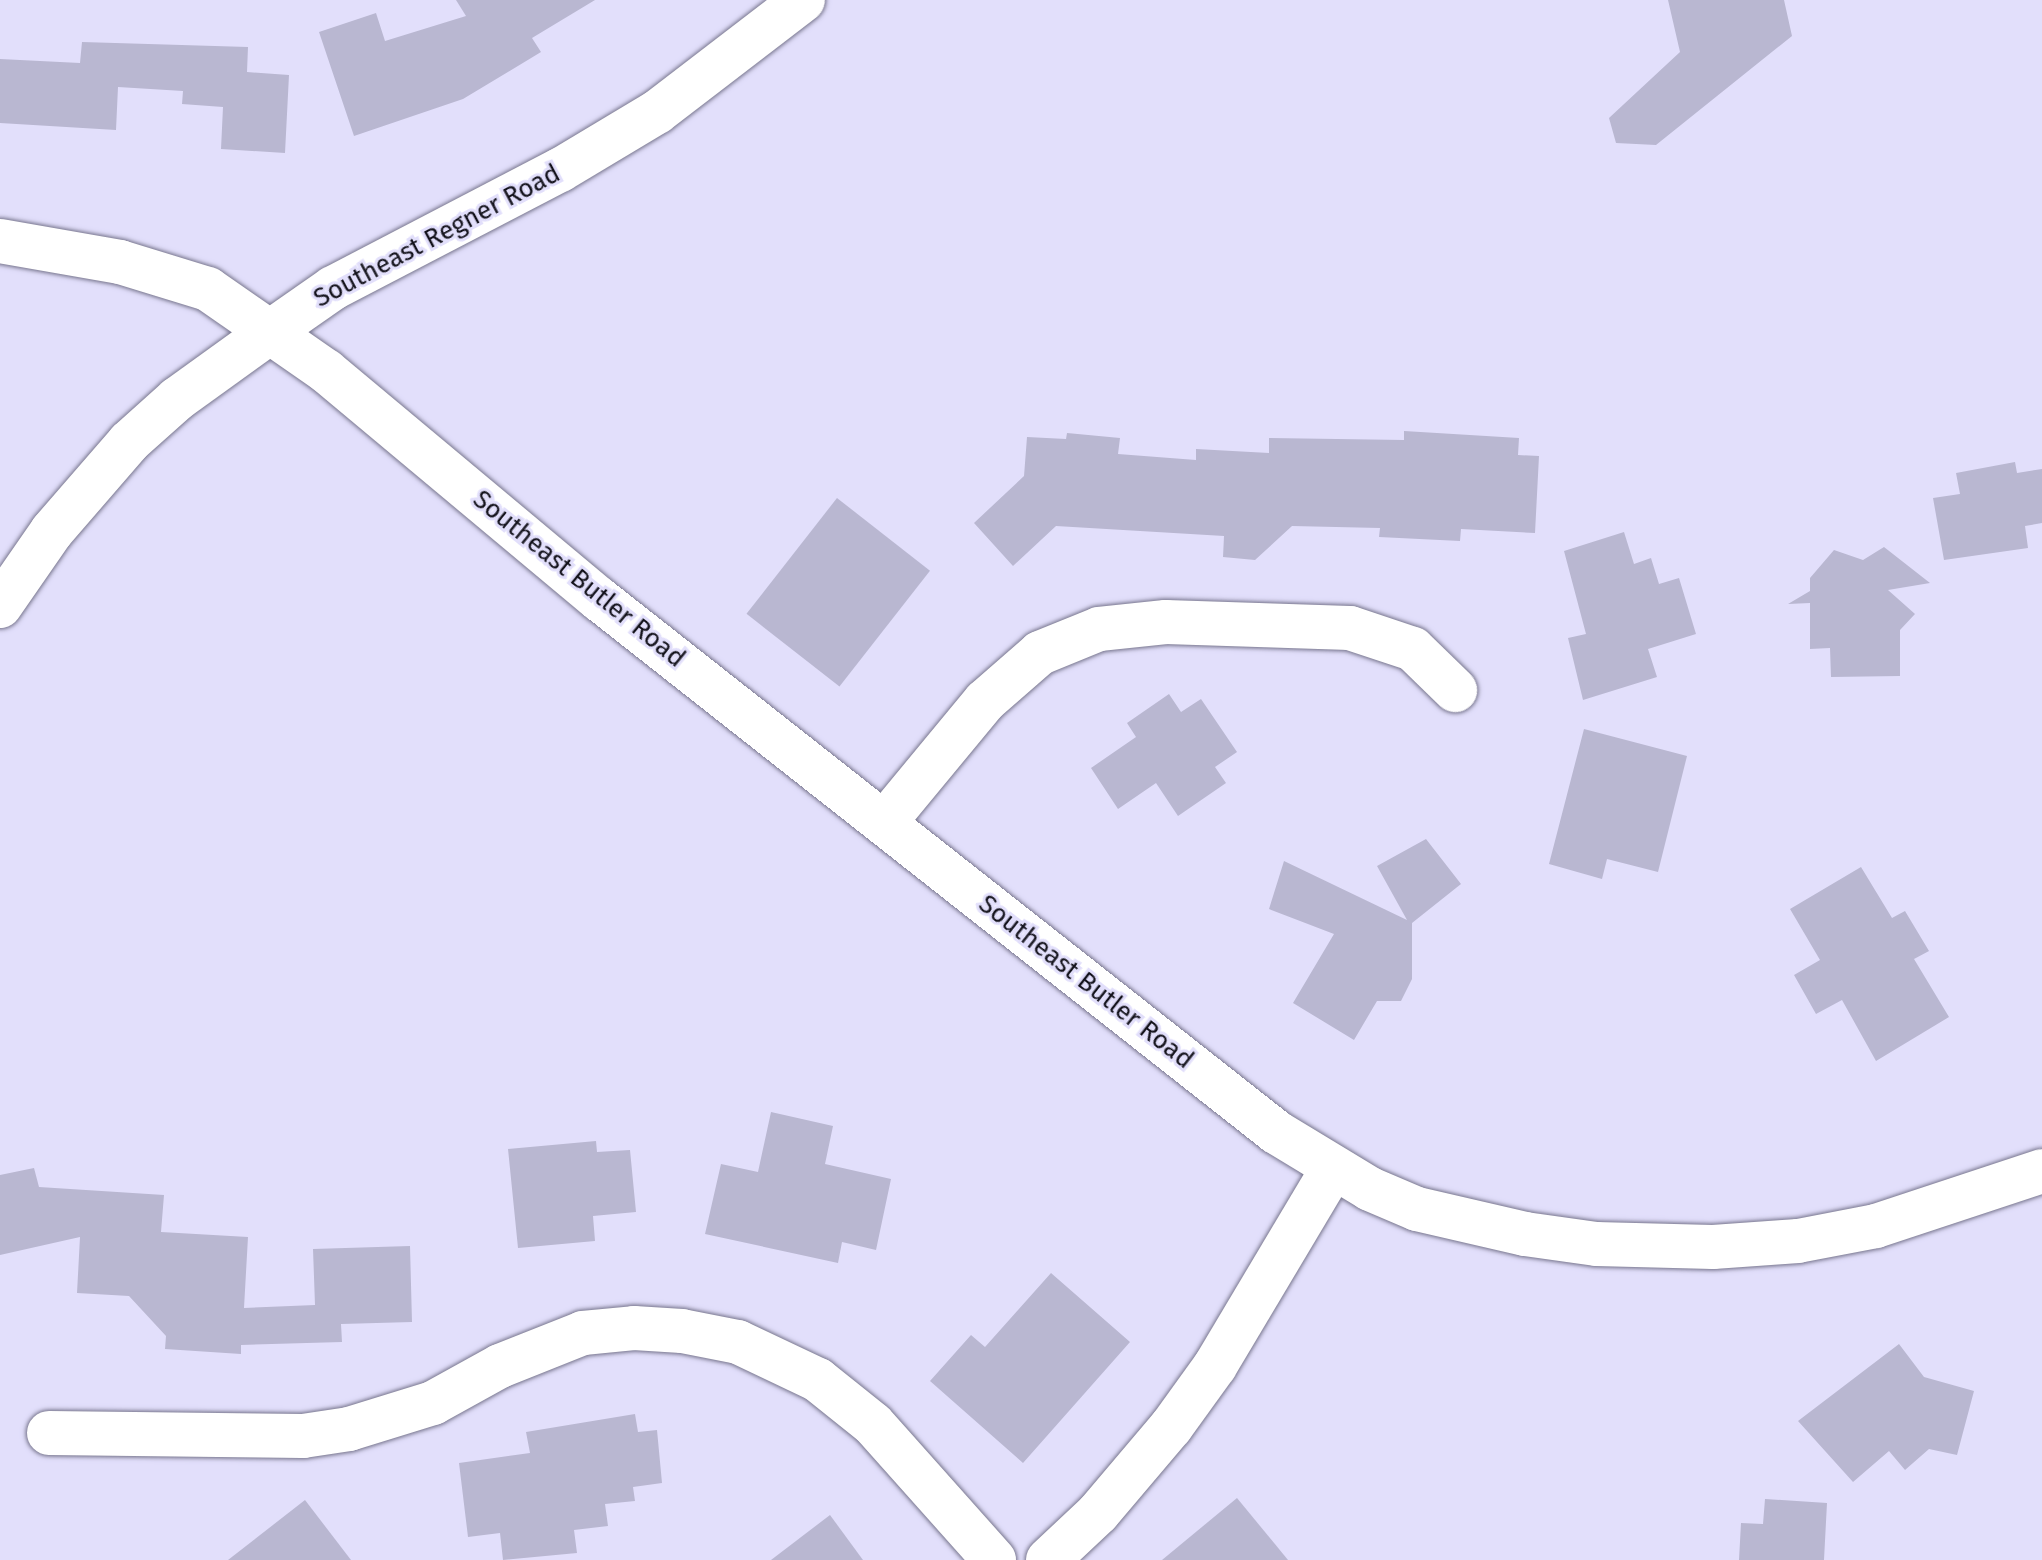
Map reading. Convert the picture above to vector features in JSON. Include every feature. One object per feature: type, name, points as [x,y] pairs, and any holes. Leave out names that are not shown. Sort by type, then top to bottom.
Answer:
[{"type":"street","name":"Southeast Regner Road","points":[[0,606],[52,531],[129,442],[177,399],[333,288],[560,170],[657,112],[803,0]]},
{"type":"street","name":"Southeast Butler Road","points":[[0,241],[120,262],[208,289],[326,371],[599,599],[1276,1132],[1332,1170],[1417,1209],[1471,1224],[1647,1247],[1713,1247],[1829,1235],[1931,1210],[2042,1171]]},
{"type":"street","points":[[884,823],[985,701],[1040,653],[1099,629],[1166,622],[1350,628],[1413,649],[1455,690]]},
{"type":"street","points":[[1048,1560],[1098,1513],[1171,1427],[1215,1366],[1332,1170]]},
{"type":"street","points":[[49,1433],[303,1436],[349,1429],[433,1403],[500,1366],[583,1333],[634,1328],[682,1331],[738,1342],[818,1380],[873,1424],[994,1560]]},
{"type":"building","points":[[456,0],[595,0],[532,38],[541,52],[463,99],[354,136],[319,32],[376,13],[385,41],[466,16]]},
{"type":"building","points":[[1668,0],[1784,0],[1792,36],[1656,145],[1616,143],[1609,118],[1680,52]]},
{"type":"building","points":[[82,42],[248,47],[247,72],[289,75],[285,153],[221,149],[223,107],[182,104],[183,91],[118,87],[116,130],[0,123],[0,59],[80,63]]},
{"type":"building","points":[[1404,431],[1519,438],[1518,455],[1539,456],[1535,533],[1461,529],[1460,541],[1379,537],[1380,528],[1292,526],[1255,560],[1223,557],[1224,536],[1056,526],[1013,566],[974,523],[1024,476],[1027,437],[1066,439],[1067,433],[1120,438],[1118,454],[1196,460],[1196,449],[1269,453],[1269,438],[1404,440]]},
{"type":"building","points":[[2015,462],[2017,473],[2042,469],[2042,523],[2025,526],[2028,548],[1944,560],[1933,498],[1960,494],[1956,473]]},
{"type":"building","points":[[837,498],[930,571],[839,686],[746,614]]},
{"type":"building","points":[[1624,532],[1634,564],[1651,558],[1659,584],[1679,578],[1696,634],[1648,649],[1657,677],[1583,700],[1568,638],[1586,634],[1564,551]]},
{"type":"building","points":[[1884,547],[1930,583],[1888,590],[1915,614],[1900,630],[1900,676],[1831,677],[1830,648],[1810,649],[1810,603],[1788,604],[1810,591],[1810,578],[1834,550],[1863,560]]},
{"type":"building","points":[[1169,694],[1181,712],[1201,699],[1237,752],[1215,767],[1226,783],[1178,816],[1156,783],[1118,809],[1091,768],[1136,737],[1127,723]]},
{"type":"building","points":[[1584,729],[1687,756],[1658,872],[1607,859],[1602,879],[1549,864]]},
{"type":"building","points":[[1426,839],[1461,884],[1412,923],[1412,979],[1401,1001],[1377,1001],[1354,1040],[1293,1003],[1334,934],[1269,909],[1284,861],[1407,920],[1377,866]]},
{"type":"building","points":[[1861,867],[1892,918],[1905,911],[1929,951],[1914,959],[1949,1017],[1876,1061],[1842,1000],[1816,1014],[1794,975],[1820,960],[1790,909]]},
{"type":"building","points":[[771,1112],[833,1126],[825,1164],[891,1179],[876,1250],[842,1242],[838,1263],[705,1234],[721,1164],[758,1172]]},
{"type":"building","points":[[596,1141],[597,1152],[630,1150],[636,1212],[593,1216],[595,1241],[518,1248],[508,1149]]},
{"type":"building","points":[[34,1168],[39,1187],[164,1195],[161,1232],[248,1237],[244,1308],[315,1305],[313,1249],[410,1246],[412,1322],[341,1324],[342,1342],[241,1345],[241,1354],[165,1349],[166,1336],[129,1296],[77,1293],[80,1237],[0,1255],[0,1175]]},
{"type":"building","points":[[1051,1273],[1130,1342],[1023,1463],[930,1381],[971,1335],[985,1347]]},
{"type":"building","points":[[1899,1344],[1924,1377],[1974,1391],[1957,1455],[1929,1449],[1905,1470],[1889,1451],[1853,1482],[1798,1421]]},
{"type":"building","points":[[635,1414],[638,1432],[657,1430],[662,1483],[633,1487],[635,1501],[605,1504],[608,1526],[574,1530],[577,1553],[503,1560],[500,1533],[468,1537],[459,1463],[530,1453],[526,1432]]},
{"type":"building","points":[[1237,1498],[1288,1560],[1162,1560]]},
{"type":"building","points":[[1765,1499],[1827,1503],[1824,1560],[1739,1560],[1741,1523],[1763,1524]]},
{"type":"building","points":[[305,1500],[351,1560],[228,1560]]},
{"type":"building","points":[[830,1515],[863,1560],[771,1560]]}]
